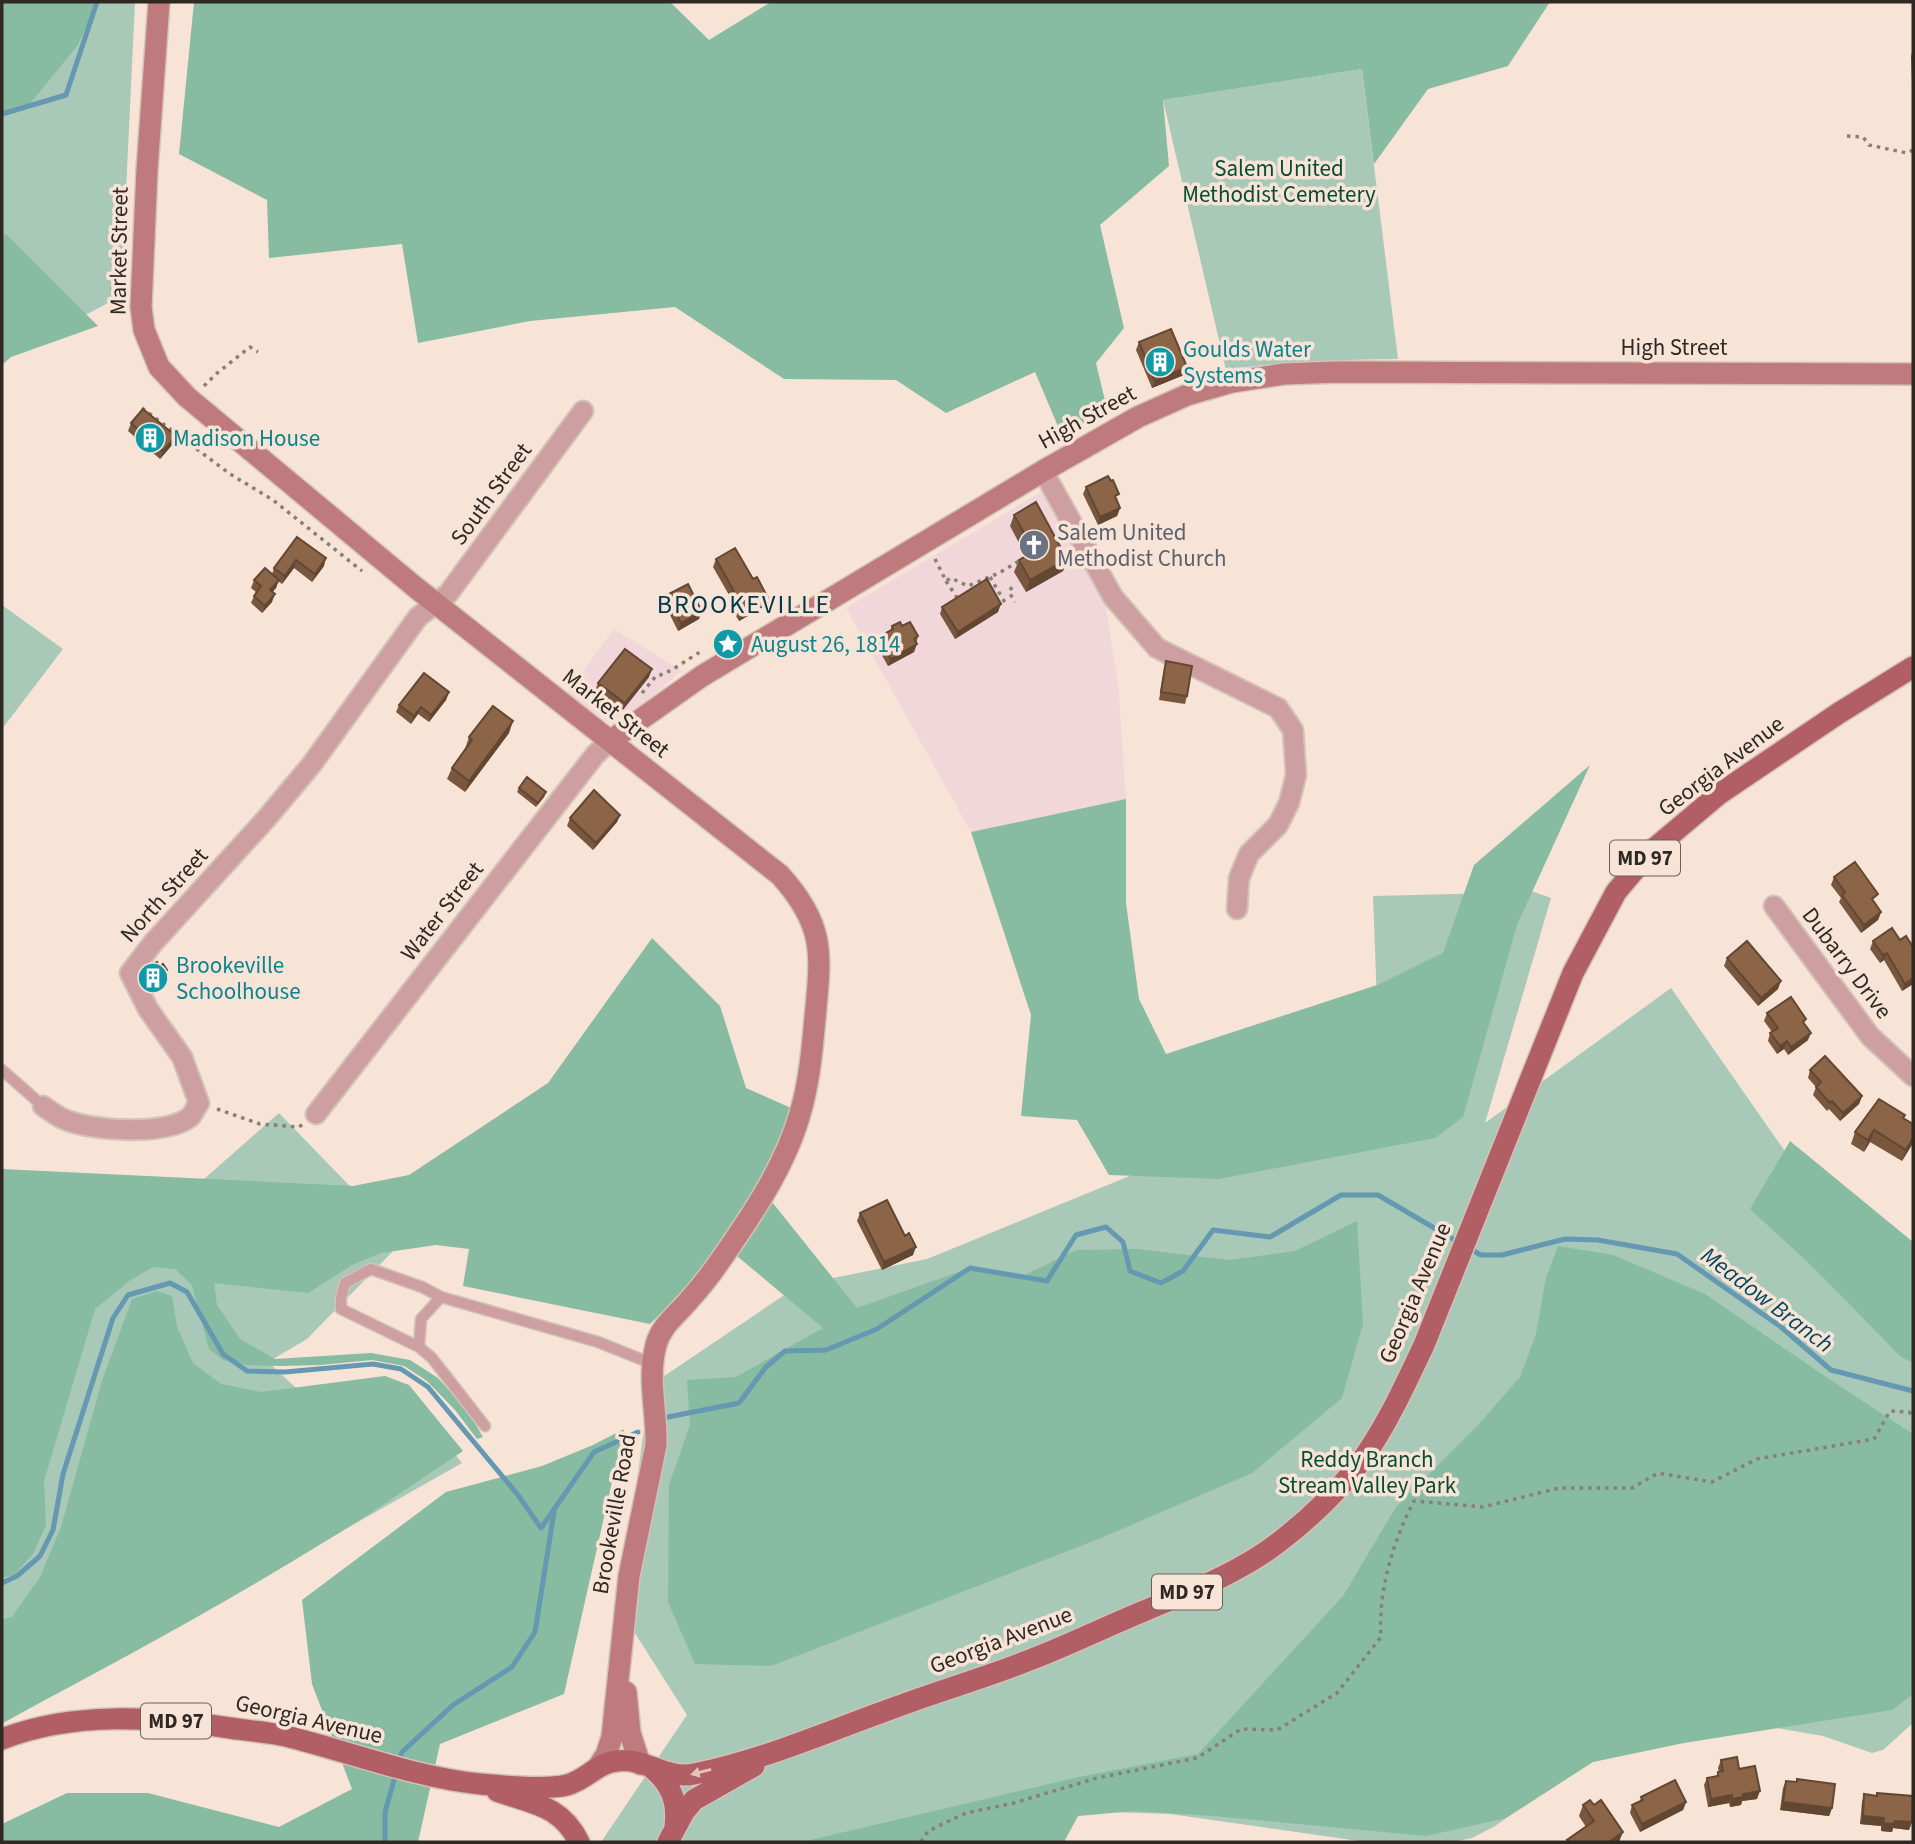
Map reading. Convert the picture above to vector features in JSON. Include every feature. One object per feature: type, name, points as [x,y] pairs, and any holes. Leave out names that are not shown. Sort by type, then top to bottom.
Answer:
[{"type":"main road","name":"Market Street","points":[[159,2],[141,307],[144,330],[159,367],[187,397],[435,604],[780,875],[798,895],[809,913],[816,933],[819,956],[811,1062],[802,1109],[788,1147],[765,1191],[720,1261],[664,1326],[656,1345],[654,1364]]},
{"type":"main road","name":"High Street","points":[[610,741],[702,676],[1043,471],[1138,417],[1187,395],[1232,382],[1284,374],[1337,372],[1913,374]]},
{"type":"main road","name":"Georgia Avenue","points":[[479,1784],[559,1786],[615,1761],[633,1761],[676,1775],[692,1775],[790,1746],[1039,1656],[1219,1578],[1256,1559],[1282,1540],[1321,1505],[1363,1458],[1396,1402],[1424,1345],[1573,973],[1616,892],[1649,853],[1720,794],[1839,713],[1913,667]]},
{"type":"main road","name":"Brookeville Road","points":[[591,1772],[606,1755],[612,1737],[629,1576],[656,1445],[652,1395],[654,1364]]},
{"type":"main road","name":"Brookeville Road","points":[[623,1630],[630,1734],[645,1765]]},
{"type":"main road","name":"Georgia Avenue","points":[[2,1739],[22,1731],[68,1723],[120,1719],[181,1721],[282,1735],[349,1755],[479,1784],[557,1812],[576,1836]]},
{"type":"main road","name":"Georgia Avenue","points":[[672,1836],[694,1800],[790,1746]]},
{"type":"main road","name":"Georgia Avenue","points":[[645,1765],[664,1779],[673,1794],[677,1812],[672,1836]]},
{"type":"main road","name":"Georgia Avenue","points":[[576,1836],[570,1811],[574,1794],[591,1772]]},
{"type":"street","name":"South Street","points":[[435,604],[448,594],[583,411]]},
{"type":"street","points":[[1043,471],[1113,597],[1157,648],[1278,708],[1293,730],[1296,775],[1289,803],[1278,825],[1249,854],[1239,878],[1237,909]]},
{"type":"street","name":"North Street","points":[[199,1103],[182,1057],[148,1009],[130,972],[312,764],[418,617],[435,604]]},
{"type":"street","name":"Water Street","points":[[316,1114],[595,755],[610,741]]},
{"type":"street","name":"Dubarry Drive","points":[[1774,906],[1870,1036],[1913,1076]]},
{"type":"street","points":[[43,1106],[67,1121],[108,1130],[141,1130],[168,1126],[190,1117],[199,1103]]},
{"type":"lane","points":[[2,1070],[43,1106]]},
{"type":"lane","points":[[485,1426],[432,1358],[419,1347],[341,1309],[345,1283],[371,1269],[402,1279],[441,1297],[598,1342],[654,1364]]},
{"type":"lane","points":[[419,1347],[421,1319],[441,1297]]},
{"type":"path","points":[[1847,136],[1863,137],[1869,145],[1907,153],[1913,150]]},
{"type":"path","points":[[202,388],[250,347],[258,352]]},
{"type":"path","points":[[142,408],[230,474],[273,500],[364,572]]},
{"type":"path","points":[[935,559],[960,601]]},
{"type":"path","points":[[946,580],[951,578],[968,586],[1022,560],[1025,566]]},
{"type":"path","points":[[990,577],[1007,606]]},
{"type":"path","points":[[1012,587],[1009,592],[1015,603]]},
{"type":"path","points":[[641,694],[656,676],[666,676],[678,664],[701,651]]},
{"type":"path","points":[[199,1103],[260,1124],[299,1127],[316,1114]]},
{"type":"path","points":[[921,1842],[928,1831],[966,1813],[1014,1803],[1097,1778],[1197,1758],[1241,1729],[1277,1731],[1337,1693],[1381,1637],[1380,1615],[1397,1533],[1414,1501],[1483,1507],[1559,1488],[1632,1488],[1658,1473],[1712,1482],[1757,1459],[1874,1439],[1890,1411],[1909,1412],[1913,1416]]},
{"type":"shaded area","points":[[1046,489],[1104,595],[1118,684],[1126,799],[971,832],[846,608]]},
{"type":"shaded area","points":[[614,629],[682,671],[619,723],[611,724],[567,693]]},
{"type":"green space","points":[[2,2],[135,2],[121,296],[2,360]]},
{"type":"green space","points":[[2,2],[99,2],[77,46],[28,106],[2,117]]},
{"type":"green space","points":[[194,2],[670,2],[709,40],[771,2],[1550,2],[1508,66],[1428,89],[1374,164],[1362,69],[1163,100],[1169,166],[1100,225],[1124,328],[1096,363],[1107,409],[1062,436],[1035,372],[946,413],[896,380],[784,379],[675,307],[530,321],[418,343],[402,244],[269,258],[267,200],[179,154]]},
{"type":"green space","name":"Salem United Methodist Cemetery","points":[[1362,69],[1398,359],[1290,363],[1226,370],[1163,100]]},
{"type":"green space","points":[[6,234],[98,326],[11,357],[2,365],[2,237]]},
{"type":"green space","points":[[2,605],[63,649],[2,729]]},
{"type":"green space","points":[[1590,765],[1517,925],[1463,1117],[1435,1138],[1218,1179],[1109,1175],[1077,1120],[1021,1116],[1031,1015],[971,832],[1126,799],[1126,903],[1139,999],[1166,1054],[1377,985],[1443,953],[1474,865]]},
{"type":"green space","name":"Reddy Branch Stream Valley Park","points":[[1534,892],[1551,898],[1485,1123],[1671,988],[1805,1180],[1913,1247],[1913,1723],[1883,1750],[1872,1753],[1823,1736],[1771,1727],[1721,1726],[1596,1760],[1556,1783],[1495,1826],[1472,1838],[1453,1842],[1366,1842],[1170,1814],[1113,1812],[1049,1815],[1055,1842],[601,1842],[687,1715],[619,1608],[646,1416],[642,1391],[799,1285],[927,1259],[1159,1164],[1377,1002],[1373,896]]},
{"type":"green space","points":[[652,938],[720,1006],[746,1088],[791,1108],[766,1167],[733,1224],[694,1278],[650,1324],[463,1286],[469,1249],[436,1245],[381,1253],[352,1265],[308,1293],[214,1283],[217,1305],[240,1339],[275,1359],[371,1353],[410,1360],[438,1378],[467,1410],[483,1437],[477,1439],[455,1410],[427,1381],[404,1366],[372,1360],[280,1366],[247,1365],[223,1360],[209,1349],[192,1285],[175,1269],[153,1267],[129,1281],[95,1309],[44,1481],[46,1525],[33,1554],[14,1575],[2,1578],[2,1169],[353,1186],[409,1175],[548,1083]]},
{"type":"green space","points":[[279,1113],[403,1241],[307,1339],[268,1362],[296,1388],[409,1397],[462,1463],[2,1724],[2,1232],[179,1201]]},
{"type":"green space","points":[[1790,1141],[1913,1242],[1913,1363],[1900,1356],[1815,1269],[1750,1209]]},
{"type":"green space","points":[[772,1202],[857,1308],[970,1268],[1021,1277],[1076,1250],[1137,1249],[1229,1260],[1295,1251],[1357,1221],[1363,1324],[1342,1398],[1252,1473],[1101,1538],[771,1666],[695,1664],[668,1602],[669,1485],[690,1425],[687,1380],[736,1377],[823,1328],[737,1256]]},
{"type":"green space","points":[[1558,1246],[1613,1255],[1705,1294],[1913,1434],[1913,1694],[1892,1710],[1684,1743],[1593,1762],[1506,1818],[1426,1836],[1134,1811],[1078,1816],[1064,1842],[802,1842],[1079,1777],[1198,1754],[1343,1596],[1396,1507],[1480,1423],[1520,1377],[1536,1334],[1546,1278]]},
{"type":"green space","points":[[157,1291],[172,1296],[177,1327],[193,1363],[221,1384],[261,1392],[385,1376],[409,1385],[463,1451],[282,1568],[2,1723],[2,1619],[12,1617],[40,1577],[61,1527],[102,1381],[132,1299]]},
{"type":"green space","points":[[624,1429],[564,1694],[440,1744],[418,1842],[2,1842],[2,1824],[67,1793],[148,1793],[279,1827],[352,1789],[312,1684],[302,1600],[446,1492],[542,1466]]},
{"type":"building","name":"Goulds Water Systems","points":[[1171,329],[1187,367],[1155,381],[1139,342]]},
{"type":"building","points":[[143,409],[176,436],[163,451],[131,423]]},
{"type":"building","points":[[1108,476],[1113,480],[1119,494],[1115,496],[1120,508],[1100,517],[1086,487]]},
{"type":"building","name":"Salem United Methodist Church","points":[[1036,502],[1067,559],[1030,580],[1019,560],[1034,551],[1014,515]]},
{"type":"building","points":[[297,537],[326,558],[315,574],[296,560],[285,576],[274,568]]},
{"type":"building","points":[[735,548],[753,579],[757,577],[768,598],[741,613],[730,593],[734,591],[716,559]]},
{"type":"building","points":[[265,568],[279,580],[270,590],[275,594],[265,606],[254,596],[261,586],[254,580]]},
{"type":"building","points":[[987,579],[1001,604],[958,632],[942,607]]},
{"type":"building","points":[[688,584],[702,612],[681,623],[667,595]]},
{"type":"building","points":[[900,622],[902,626],[910,622],[918,636],[914,639],[917,644],[891,659],[879,637]]},
{"type":"building","points":[[625,649],[652,669],[625,703],[598,683]]},
{"type":"building","points":[[1166,661],[1192,666],[1187,696],[1161,692]]},
{"type":"building","points":[[424,673],[449,692],[431,715],[421,707],[414,716],[399,705]]},
{"type":"building","points":[[493,706],[513,721],[469,781],[452,768],[472,740],[469,737]]},
{"type":"building","points":[[527,777],[546,792],[538,803],[519,788]]},
{"type":"building","points":[[594,790],[620,815],[596,843],[570,818]]},
{"type":"building","points":[[1855,862],[1878,894],[1872,899],[1881,912],[1864,925],[1842,895],[1845,892],[1834,877]]},
{"type":"building","points":[[1892,928],[1900,940],[1906,936],[1913,947],[1913,978],[1905,984],[1887,953],[1883,955],[1873,941]]},
{"type":"building","points":[[1747,941],[1781,981],[1761,998],[1727,958]]},
{"type":"building","name":"Brookeville Schoolhouse","points":[[157,962],[159,967],[163,964],[167,970],[162,972],[165,975],[151,984],[143,970]]},
{"type":"building","points":[[1791,997],[1806,1019],[1803,1022],[1811,1033],[1791,1047],[1787,1041],[1780,1046],[1770,1033],[1778,1028],[1767,1013]]},
{"type":"building","points":[[1825,1056],[1862,1096],[1843,1113],[1816,1087],[1821,1082],[1810,1070]]},
{"type":"building","points":[[1879,1099],[1905,1115],[1903,1118],[1913,1124],[1913,1138],[1906,1150],[1874,1130],[1868,1140],[1855,1132]]},
{"type":"building","points":[[887,1200],[905,1236],[909,1233],[916,1247],[884,1262],[860,1213]]},
{"type":"building","points":[[1737,1757],[1739,1769],[1755,1766],[1760,1791],[1732,1799],[1732,1795],[1711,1799],[1707,1778],[1718,1776],[1718,1772],[1723,1771],[1721,1760]]},
{"type":"building","points":[[1797,1779],[1835,1784],[1832,1808],[1783,1802],[1786,1781],[1797,1782]]},
{"type":"building","points":[[1675,1780],[1686,1802],[1642,1824],[1632,1805],[1643,1800],[1641,1797]]},
{"type":"building","points":[[1877,1793],[1913,1796],[1912,1822],[1883,1823],[1884,1818],[1863,1816],[1864,1794],[1877,1796]]},
{"type":"building","points":[[1590,1800],[1594,1805],[1601,1800],[1623,1832],[1609,1842],[1569,1842],[1567,1840],[1594,1821],[1583,1805]]},
{"type":"waterway","points":[[2,114],[66,95],[97,2]]},
{"type":"waterway","name":"Meadow Branch","points":[[668,1417],[739,1403],[766,1367],[785,1351],[826,1350],[877,1329],[970,1268],[1047,1281],[1076,1235],[1106,1227],[1123,1242],[1130,1271],[1161,1283],[1183,1271],[1213,1230],[1270,1237],[1341,1195],[1378,1195],[1458,1242]]},
{"type":"waterway","name":"Meadow Branch","points":[[1470,1249],[1481,1255],[1502,1255],[1565,1239],[1598,1240],[1677,1254],[1781,1327],[1831,1370],[1913,1391]]},
{"type":"waterway","points":[[2,1583],[17,1576],[40,1556],[53,1530],[63,1474],[113,1318],[128,1295],[170,1283],[187,1292],[223,1354],[247,1371],[285,1372],[373,1364],[401,1369],[428,1387],[518,1495],[541,1528],[594,1452],[638,1432]]},
{"type":"waterway","points":[[398,1764],[402,1752],[453,1705],[512,1667],[535,1632],[554,1512]]},
{"type":"waterway","points":[[385,1842],[385,1812],[396,1773]]},
{"type":"place","name":"Goulds Water Systems","points":[[1160,362]]},
{"type":"place","name":"Madison House","points":[[150,438]]},
{"type":"place","name":"Salem United Methodist Church","points":[[1034,545]]},
{"type":"place","name":"August 26, 1814","points":[[728,644]]},
{"type":"place","name":"Brookeville Schoolhouse","points":[[153,978]]},
{"type":"district","name":"BROOKEVILLE","points":[[744,604]]}]
